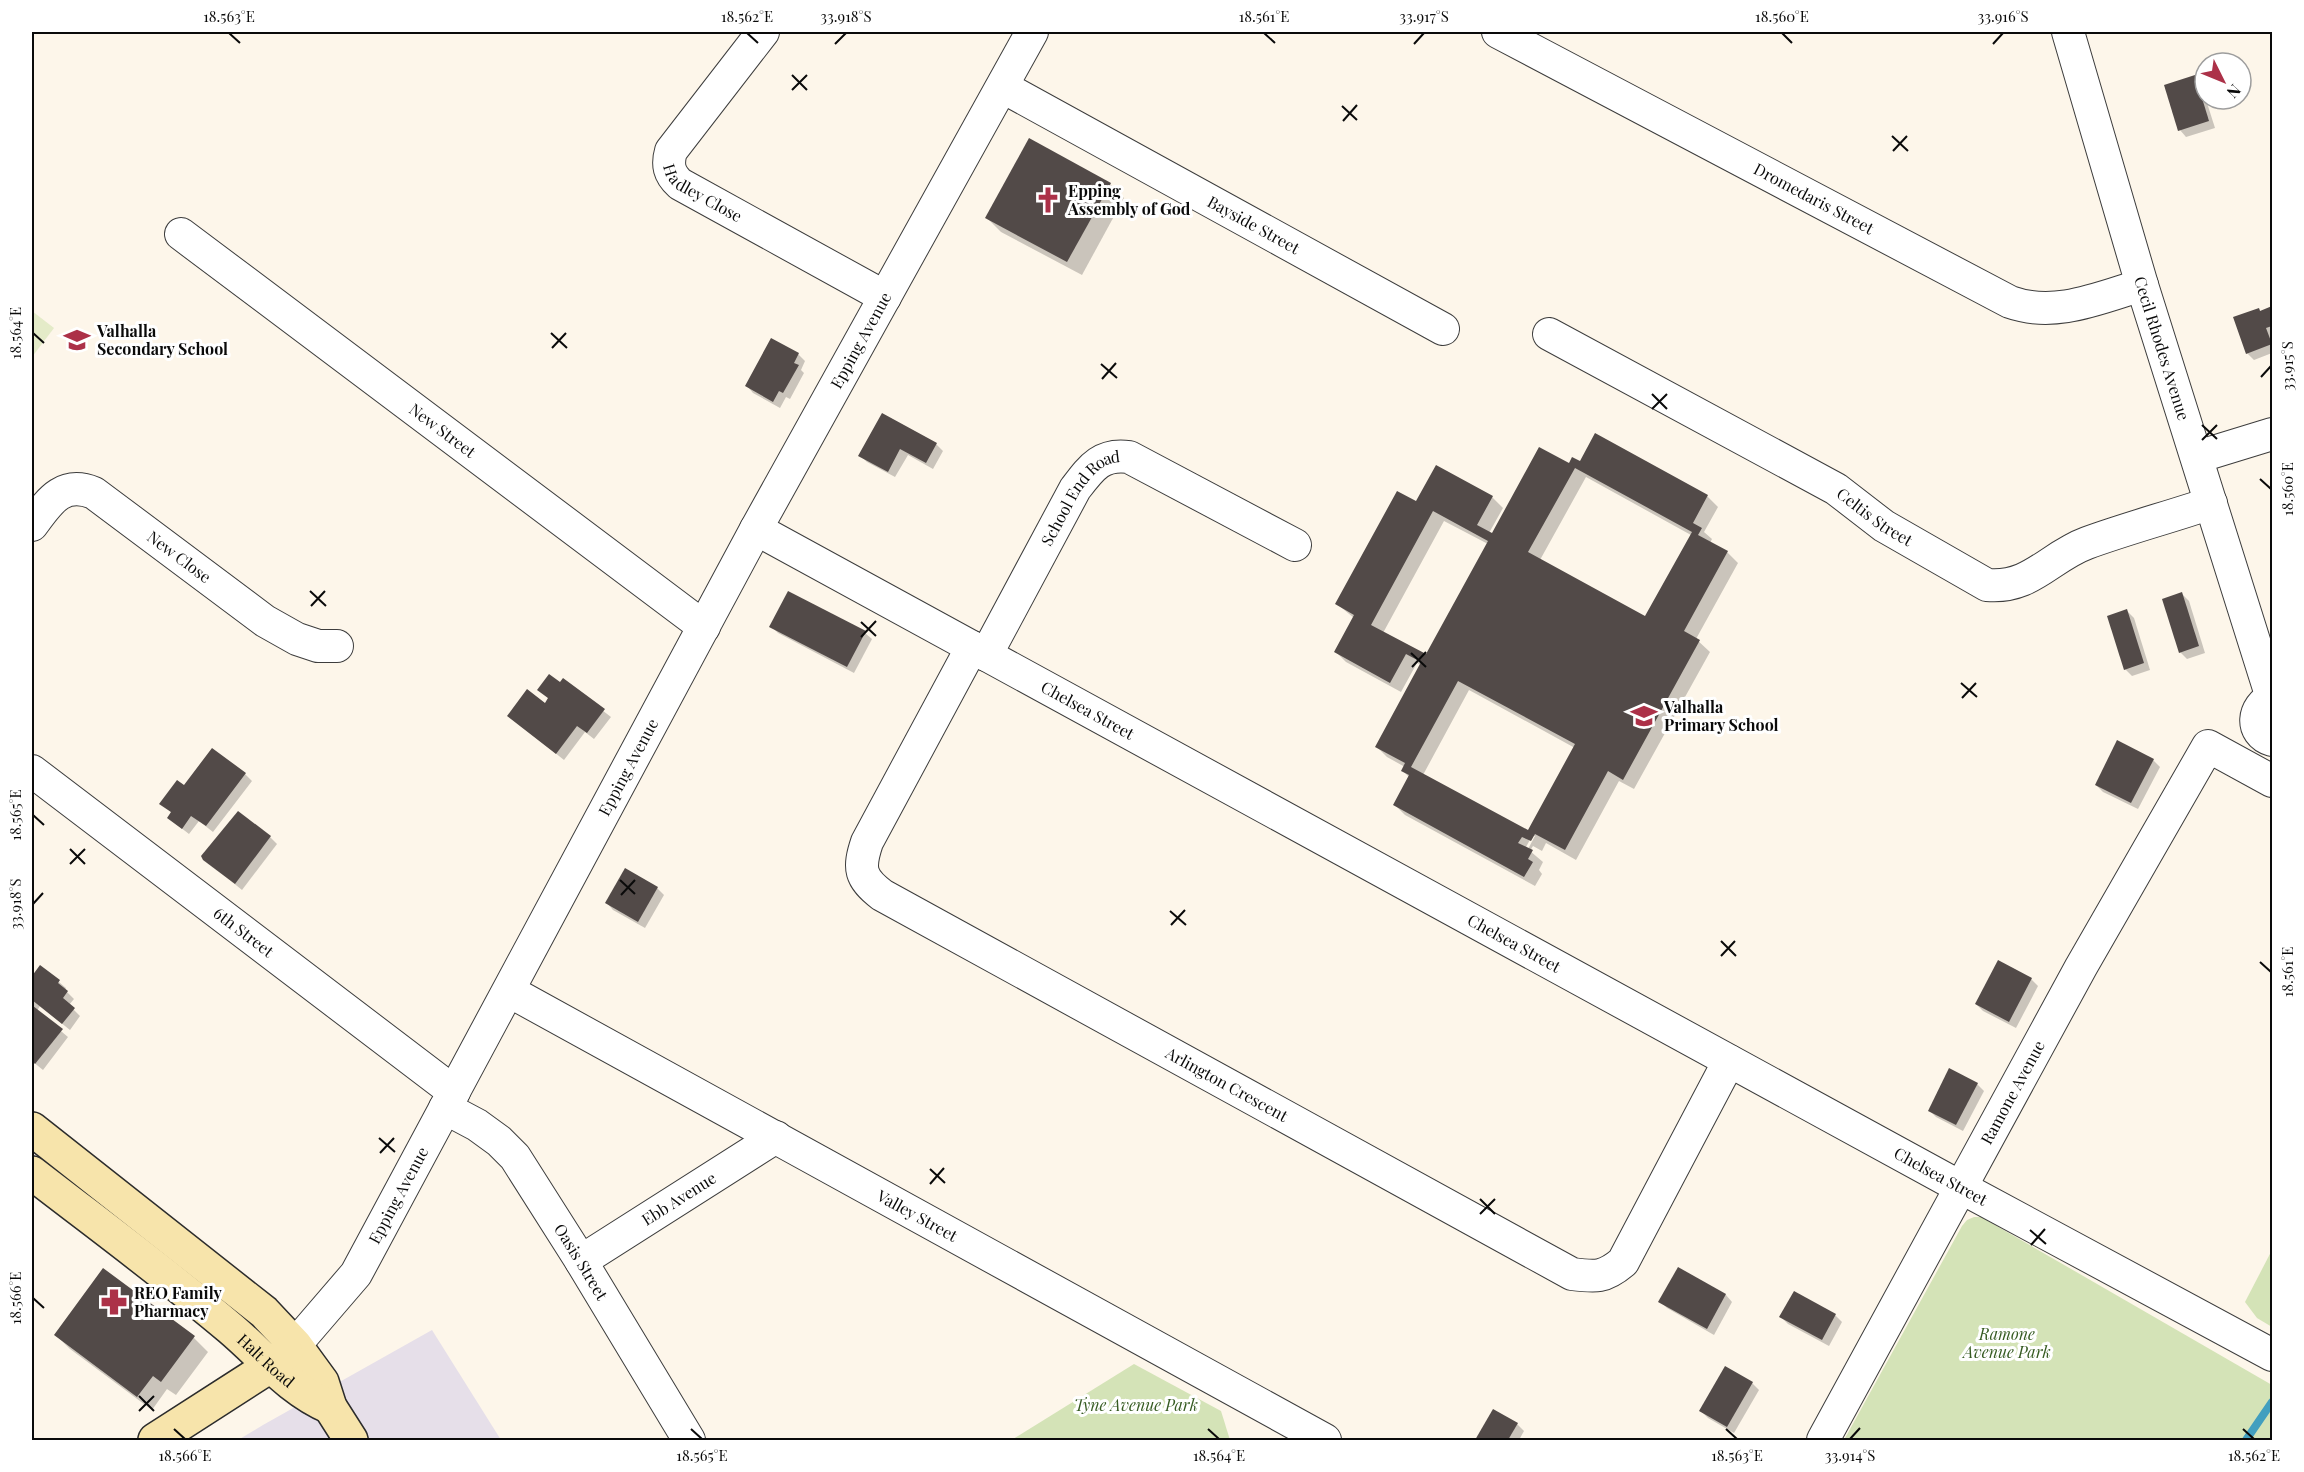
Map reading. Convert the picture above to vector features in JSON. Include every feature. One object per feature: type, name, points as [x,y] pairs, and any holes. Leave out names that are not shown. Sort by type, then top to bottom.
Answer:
[{"type":"street","name":"Hadley Close","points":[[763,32],[670,151],[669,168],[672,177],[680,184],[885,297]]},
{"type":"street","name":"Epping Avenue","points":[[155,1440],[270,1366],[295,1345],[356,1274],[756,529],[1032,32]]},
{"type":"street","name":"Dromedaris Street","points":[[1498,32],[2010,302],[2037,309],[2059,308],[2142,285]]},
{"type":"street","name":"Cecil Rhodes Avenue","points":[[2068,32],[2142,285],[2272,698],[2258,708],[2256,717],[2261,733],[2272,740]]},
{"type":"street","name":"Bayside Street","points":[[1003,87],[1443,329]]},
{"type":"street","name":"New Street","points":[[181,234],[704,627]]},
{"type":"street","name":"Celtis Street","points":[[1549,334],[1836,489],[1884,526],[1987,585],[2014,584],[2029,578],[2065,552],[2211,503]]},
{"type":"street","points":[[2198,457],[2272,434]]},
{"type":"street","name":"School End Road","points":[[979,651],[1075,489],[1088,471],[1103,459],[1116,455],[1130,457],[1295,545]]},
{"type":"street","name":"New Close","points":[[32,525],[51,499],[60,493],[77,489],[94,493],[265,621],[297,639],[318,646],[337,646]]},
{"type":"street","name":"Chelsea Street","points":[[756,529],[2272,1355]]},
{"type":"street","name":"Arlington Crescent","points":[[979,651],[867,842],[861,861],[862,874],[870,885],[882,895],[1572,1274],[1594,1277],[1609,1274],[1623,1262],[1729,1061]]},
{"type":"street","name":"Ramone Avenue","points":[[1823,1440],[2081,967],[2208,746],[2272,781]]},
{"type":"street","name":"6th Street","points":[[32,771],[450,1100]]},
{"type":"street","name":"Valley Street","points":[[509,991],[776,1137],[1301,1436]]},
{"type":"street","name":"Oasis Street","points":[[450,1100],[515,1157],[689,1440]]},
{"type":"street","name":"Halt Road","points":[[32,1129],[254,1302],[295,1345],[322,1382],[330,1407],[351,1440]]},
{"type":"street","name":"Ebb Avenue","points":[[581,1262],[776,1137]]},
{"type":"street","name":"Halt Road","points":[[32,1173],[232,1329],[270,1366],[311,1398],[330,1407]]},
{"type":"shaded area","points":[[432,1330],[501,1440],[238,1440],[263,1425]]},
{"type":"green space","points":[[32,311],[54,328],[32,357]]},
{"type":"green space","name":"Ramone Avenue Park","points":[[1974,1217],[1981,1217],[2272,1385],[2272,1440],[1844,1440],[1962,1226]]},
{"type":"green space","points":[[2272,1250],[2272,1327],[2257,1318],[2245,1302]]},
{"type":"green space","name":"Tyne Avenue Park","points":[[1134,1364],[1221,1411],[1230,1440],[1013,1439]]},
{"type":"building","points":[[2193,76],[2193,111],[2206,111],[2209,121],[2178,131],[2164,85]]},
{"type":"building","name":"Epping Assembly of God","points":[[1029,138],[1111,183],[1067,262],[985,218]]},
{"type":"building","points":[[2272,306],[2272,326],[2266,328],[2272,344],[2246,354],[2233,317]]},
{"type":"building","points":[[771,338],[799,353],[794,363],[799,365],[783,393],[779,391],[773,402],[745,386]]},
{"type":"building","points":[[882,413],[937,443],[926,463],[900,449],[888,472],[858,456]]},
{"type":"building","points":[[1595,433],[1708,495],[1693,523],[1702,528],[1698,535],[1728,551],[1684,631],[1700,640],[1623,780],[1608,771],[1565,850],[1535,834],[1531,841],[1522,837],[1518,843],[1533,850],[1528,859],[1533,862],[1524,877],[1393,805],[1409,775],[1401,771],[1405,763],[1375,747],[1421,662],[1406,654],[1390,683],[1334,652],[1354,615],[1335,604],[1397,491],[1416,501],[1436,465],[1493,496],[1477,525],[1492,533],[1539,447],[1569,463],[1572,457],[1580,461]],"holes":[[[1575,468],[1692,532],[1645,616],[1528,552]],[[1433,511],[1488,541],[1426,654],[1371,625]],[[1458,681],[1575,744],[1528,830],[1411,767]]]},
{"type":"building","points":[[788,591],[866,631],[847,667],[769,627]]},
{"type":"building","points":[[2182,592],[2199,646],[2179,653],[2162,599]]},
{"type":"building","points":[[2127,609],[2144,663],[2124,670],[2107,616]]},
{"type":"building","points":[[549,674],[560,682],[563,678],[605,709],[587,733],[577,726],[556,754],[507,716],[527,689],[545,703],[548,698],[537,690]]},
{"type":"building","points":[[2117,740],[2154,759],[2131,803],[2095,785]]},
{"type":"building","points":[[212,748],[246,773],[206,826],[191,816],[182,829],[167,818],[171,812],[159,804],[177,780],[184,785]]},
{"type":"building","points":[[238,811],[271,836],[235,884],[203,860],[201,856]]},
{"type":"building","points":[[625,868],[658,887],[638,922],[605,903]]},
{"type":"building","points":[[1998,960],[2032,978],[2009,1022],[1975,1004]]},
{"type":"building","points":[[40,965],[60,980],[58,983],[68,991],[63,998],[75,1008],[62,1024],[32,1000],[32,976]]},
{"type":"building","points":[[33,1006],[63,1029],[35,1064],[32,1061]]},
{"type":"building","points":[[1949,1068],[1978,1083],[1956,1125],[1928,1111]]},
{"type":"building","points":[[1678,1267],[1726,1294],[1707,1329],[1658,1302]]},
{"type":"building","name":"REO Family Pharmacy","points":[[103,1268],[195,1336],[161,1382],[153,1376],[137,1397],[54,1335]]},
{"type":"building","points":[[1794,1291],[1836,1314],[1822,1340],[1779,1317]]},
{"type":"building","points":[[1725,1366],[1753,1382],[1727,1427],[1699,1411]]},
{"type":"building","points":[[1493,1409],[1518,1423],[1508,1440],[1475,1440]]},
{"type":"waterway","points":[[2246,1440],[2272,1402]]},
{"type":"place","name":"Epping Assembly of God","points":[[1048,200]]},
{"type":"place","name":"Valhalla Secondary School","points":[[77,340]]},
{"type":"place","name":"Valhalla Primary School","points":[[1644,716]]},
{"type":"place","name":"REO Family Pharmacy","points":[[114,1302]]}]
